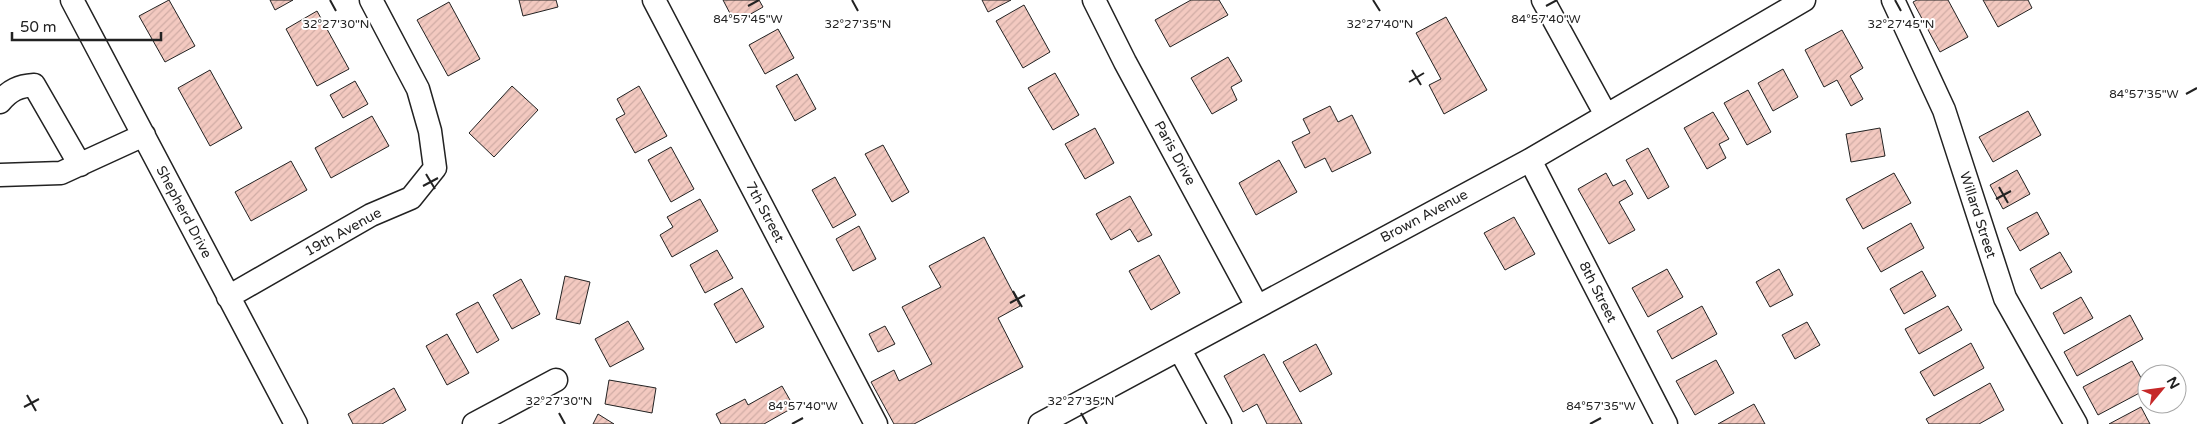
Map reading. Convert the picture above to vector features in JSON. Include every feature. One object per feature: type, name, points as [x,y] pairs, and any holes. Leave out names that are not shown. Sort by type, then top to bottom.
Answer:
[{"type":"street","name":"Shepherd Drive","points":[[72,0],[296,424]]},
{"type":"street","name":"19th Avenue","points":[[228,297],[371,215],[411,198],[435,168],[430,131],[418,89],[371,0]]},
{"type":"street","name":"7th Street","points":[[654,0],[876,424]]},
{"type":"street","name":"Paris Drive","points":[[1094,0],[1125,62],[1257,306]]},
{"type":"street","points":[[1543,0],[1606,115]]},
{"type":"street","name":"Brown Avenue","points":[[1040,424],[1530,160],[1804,0]]},
{"type":"street","name":"Willard Street","points":[[1893,0],[1944,110],[2005,298],[2076,424]]},
{"type":"street","points":[[0,102],[7,93],[21,86],[34,85],[80,165]]},
{"type":"street","points":[[0,175],[61,173],[144,136]]},
{"type":"street","name":"8th Street","points":[[1530,160],[1666,424]]},
{"type":"street","points":[[1180,350],[1220,424]]},
{"type":"street","points":[[474,424],[556,380]]},
{"type":"building","points":[[169,0],[195,46],[165,62],[139,16]]},
{"type":"building","points":[[270,0],[293,0],[275,10]]},
{"type":"building","points":[[519,0],[556,0],[558,7],[523,16]]},
{"type":"building","points":[[723,0],[759,0],[763,7],[735,23]]},
{"type":"building","points":[[982,0],[1011,0],[988,12]]},
{"type":"building","points":[[1191,0],[1219,0],[1228,15],[1170,47],[1155,20]]},
{"type":"building","points":[[1917,0],[1948,0],[1968,37],[1940,52],[1913,2]]},
{"type":"building","points":[[1983,0],[2028,0],[2032,8],[1998,27]]},
{"type":"building","points":[[449,2],[480,59],[448,76],[417,20]]},
{"type":"building","points":[[1024,5],[1050,52],[1023,68],[996,21]]},
{"type":"building","points":[[317,11],[349,69],[317,86],[286,29]]},
{"type":"building","points":[[1446,17],[1487,90],[1444,114],[1429,85],[1441,79],[1416,33]]},
{"type":"building","points":[[778,29],[794,58],[765,74],[749,45]]},
{"type":"building","points":[[1842,30],[1863,68],[1850,76],[1863,99],[1851,106],[1837,80],[1824,87],[1805,50]]},
{"type":"building","points":[[1228,57],[1242,81],[1231,87],[1237,100],[1212,114],[1191,78]]},
{"type":"building","points":[[1783,69],[1798,97],[1773,111],[1758,83]]},
{"type":"building","points":[[210,70],[242,128],[210,146],[178,88]]},
{"type":"building","points":[[1055,73],[1079,115],[1053,130],[1028,88]]},
{"type":"building","points":[[797,74],[816,109],[795,121],[776,86]]},
{"type":"building","points":[[355,81],[368,104],[343,118],[330,95]]},
{"type":"building","points":[[512,86],[538,110],[494,157],[469,133]]},
{"type":"building","points":[[639,86],[667,136],[635,153],[616,119],[625,114],[617,99]]},
{"type":"building","points":[[1748,90],[1771,132],[1747,145],[1724,103]]},
{"type":"building","points":[[1330,106],[1338,122],[1352,115],[1371,153],[1332,172],[1325,158],[1305,168],[1292,142],[1310,133],[1303,119]]},
{"type":"building","points":[[2028,111],[2041,135],[1993,162],[1979,137]]},
{"type":"building","points":[[1713,112],[1729,139],[1719,144],[1726,158],[1707,169],[1684,128]]},
{"type":"building","points":[[372,116],[389,146],[331,178],[315,148]]},
{"type":"building","points":[[1095,128],[1114,163],[1085,179],[1065,144]]},
{"type":"building","points":[[1880,128],[1885,156],[1851,162],[1846,134]]},
{"type":"building","points":[[883,145],[909,192],[892,202],[865,154]]},
{"type":"building","points":[[671,147],[694,189],[671,202],[648,160]]},
{"type":"building","points":[[1648,148],[1669,187],[1648,199],[1626,160]]},
{"type":"building","points":[[1279,160],[1297,192],[1256,215],[1239,183]]},
{"type":"building","points":[[291,161],[307,190],[251,221],[235,192]]},
{"type":"building","points":[[2017,170],[2030,194],[2003,209],[1990,185]]},
{"type":"building","points":[[1606,173],[1613,186],[1625,180],[1633,194],[1619,202],[1635,230],[1609,244],[1578,189]]},
{"type":"building","points":[[1894,173],[1911,203],[1863,229],[1846,199]]},
{"type":"building","points":[[835,177],[856,215],[833,228],[812,190]]},
{"type":"building","points":[[1130,196],[1152,235],[1138,242],[1130,229],[1111,240],[1096,214]]},
{"type":"building","points":[[700,199],[718,231],[672,257],[660,235],[673,227],[667,217]]},
{"type":"building","points":[[2037,212],[2049,234],[2020,251],[2007,228]]},
{"type":"building","points":[[1514,217],[1535,254],[1505,270],[1484,233]]},
{"type":"building","points":[[1911,223],[1924,248],[1881,272],[1867,248]]},
{"type":"building","points":[[859,226],[876,259],[853,271],[836,239]]},
{"type":"building","points":[[984,237],[1020,306],[998,318],[1023,367],[914,424],[894,424],[871,382],[894,370],[899,381],[932,364],[902,307],[941,287],[929,266]]},
{"type":"building","points":[[717,250],[733,278],[705,293],[690,265]]},
{"type":"building","points":[[2060,252],[2072,272],[2041,289],[2030,269]]},
{"type":"building","points":[[1159,255],[1180,293],[1151,310],[1129,271]]},
{"type":"building","points":[[1667,269],[1683,297],[1648,317],[1632,288]]},
{"type":"building","points":[[1779,269],[1793,295],[1770,307],[1756,282]]},
{"type":"building","points":[[1922,271],[1936,296],[1904,314],[1890,289]]},
{"type":"building","points":[[565,276],[590,282],[580,324],[556,319]]},
{"type":"building","points":[[521,279],[540,314],[512,329],[493,295]]},
{"type":"building","points":[[742,288],[764,327],[736,343],[714,304]]},
{"type":"building","points":[[2081,297],[2093,318],[2064,334],[2053,313]]},
{"type":"building","points":[[478,302],[499,340],[477,353],[456,314]]},
{"type":"building","points":[[1702,306],[1717,334],[1672,359],[1657,331]]},
{"type":"building","points":[[1948,306],[1962,330],[1919,354],[1905,329]]},
{"type":"building","points":[[2130,315],[2143,339],[2077,376],[2064,352]]},
{"type":"building","points":[[628,321],[644,349],[610,367],[595,339]]},
{"type":"building","points":[[1807,322],[1820,345],[1795,359],[1782,335]]},
{"type":"building","points":[[885,326],[895,344],[878,352],[869,334]]},
{"type":"building","points":[[447,334],[469,373],[447,385],[426,346]]},
{"type":"building","points":[[1971,343],[1984,368],[1934,396],[1920,372]]},
{"type":"building","points":[[1316,344],[1332,374],[1300,392],[1283,362]]},
{"type":"building","points":[[1264,354],[1302,424],[1267,424],[1257,404],[1243,412],[1224,376]]},
{"type":"building","points":[[1716,360],[1734,393],[1695,415],[1676,381]]},
{"type":"building","points":[[2132,361],[2137,370],[2137,394],[2098,415],[2083,387]]},
{"type":"building","points":[[609,380],[656,388],[652,413],[605,404]]},
{"type":"building","points":[[1990,383],[2004,410],[1979,424],[1929,424],[1926,419]]},
{"type":"building","points":[[782,386],[794,407],[764,424],[721,424],[716,414],[745,399],[748,405]]},
{"type":"building","points":[[394,388],[406,410],[382,424],[353,424],[348,414]]},
{"type":"building","points":[[1754,404],[1765,424],[1718,424]]},
{"type":"building","points":[[2137,409],[2137,414],[2145,414],[2150,424],[2109,424]]},
{"type":"building","points":[[598,414],[614,424],[593,424]]}]
